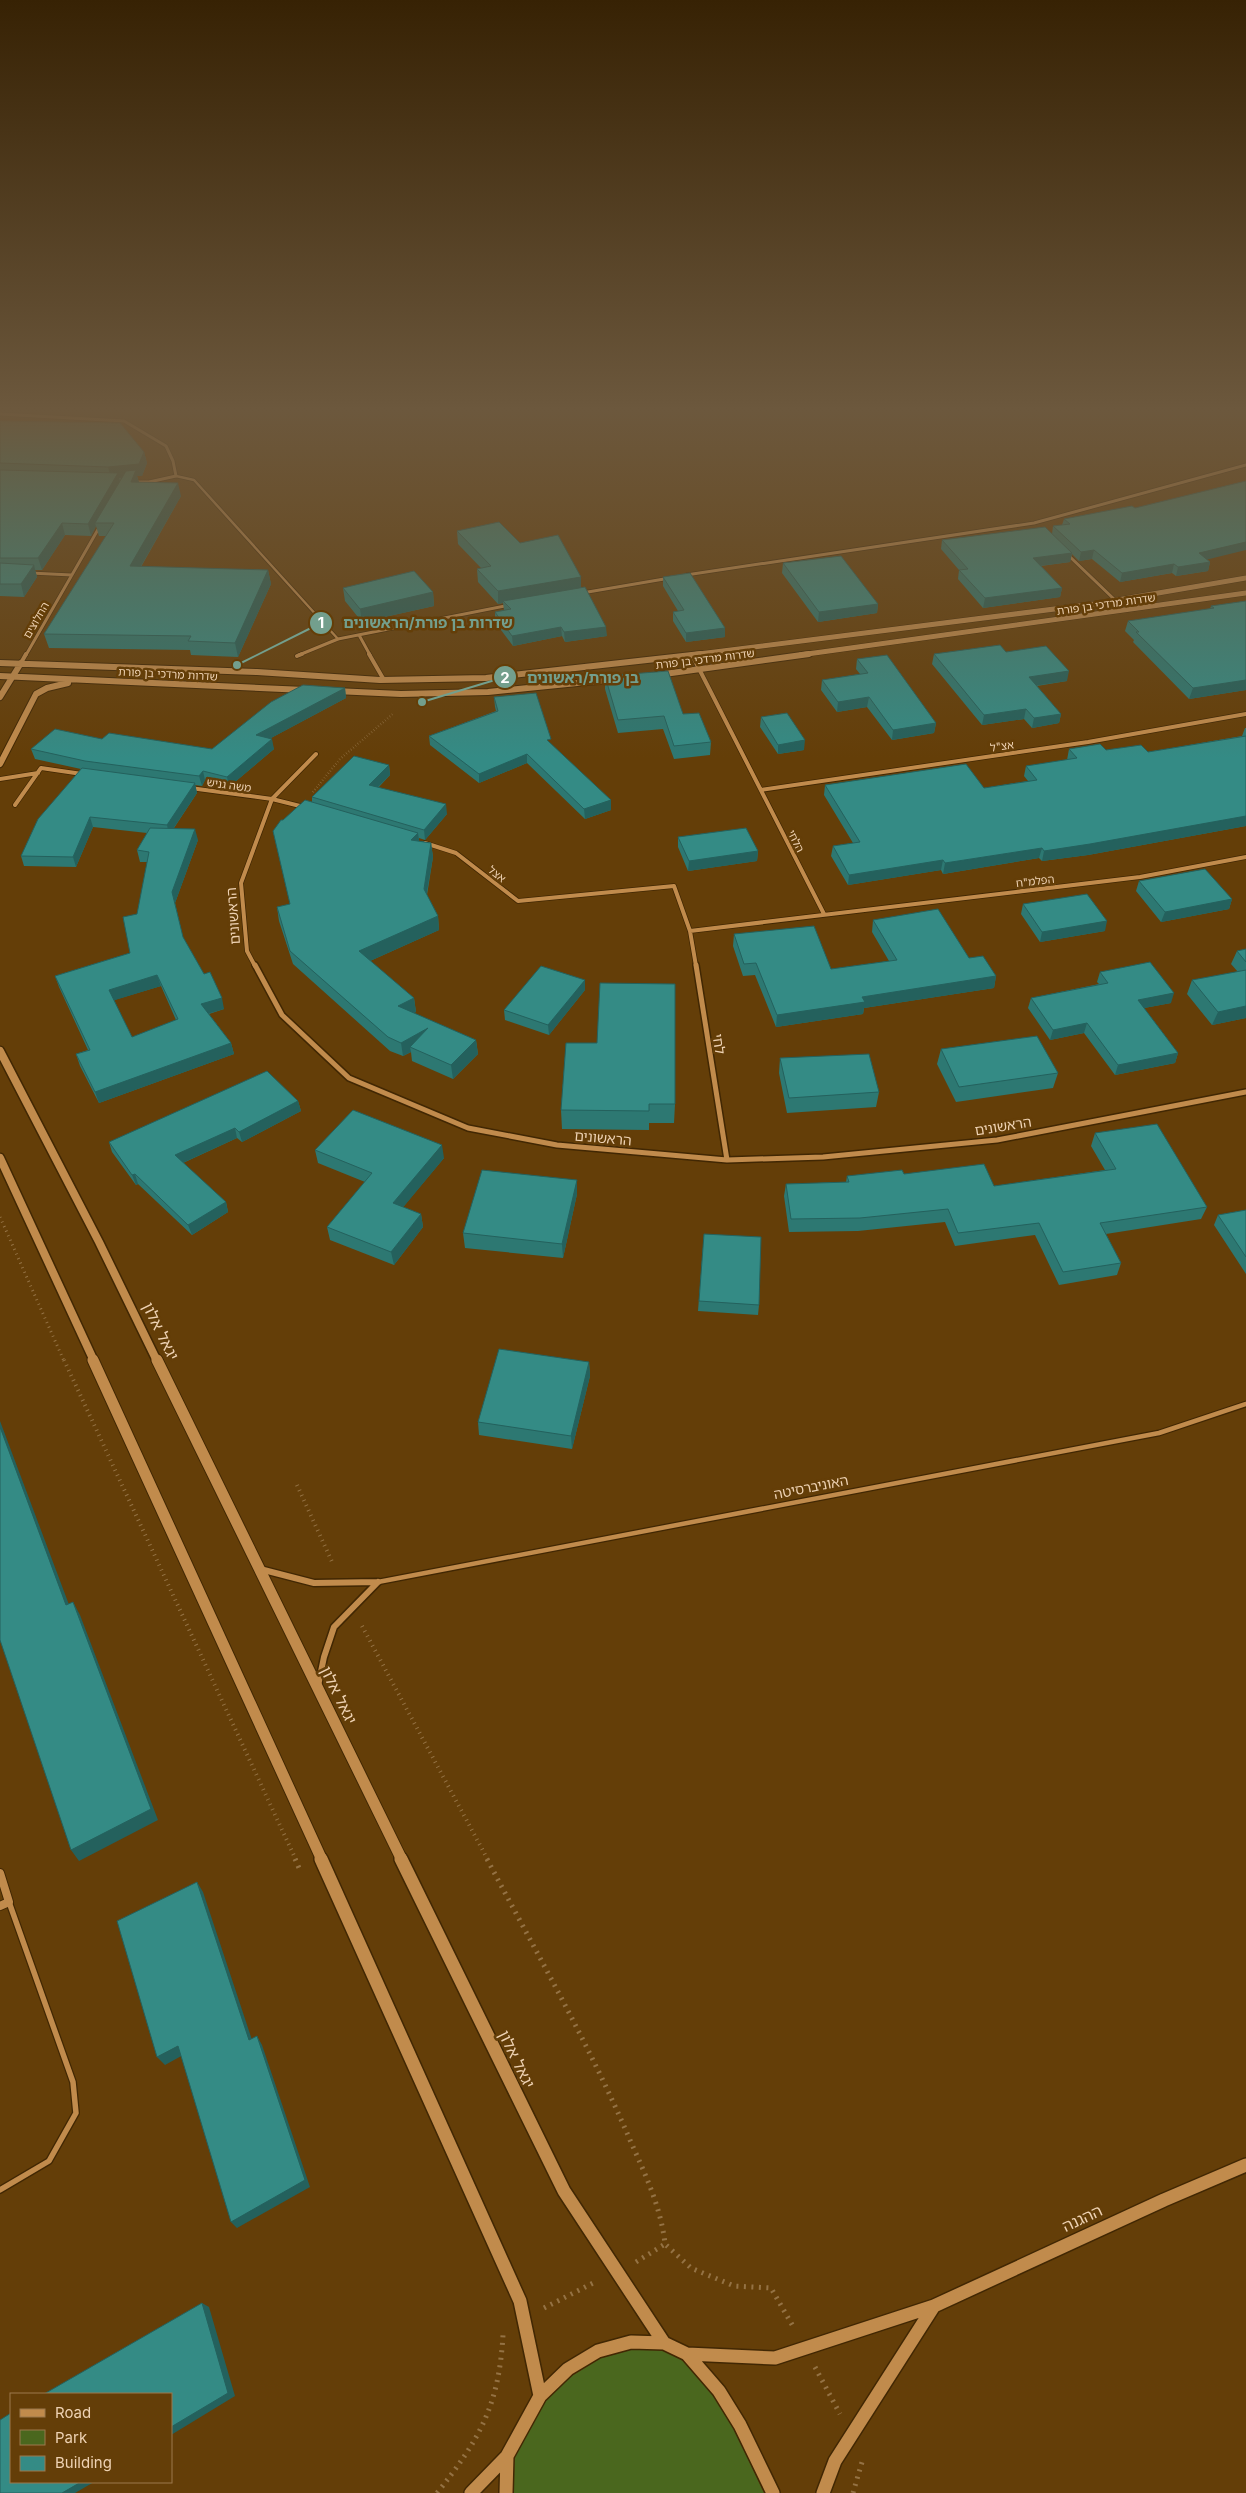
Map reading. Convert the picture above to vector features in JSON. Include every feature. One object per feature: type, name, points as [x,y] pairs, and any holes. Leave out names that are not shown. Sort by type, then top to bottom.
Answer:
[{"type":"street","name":"החלוצים","points":[[21,664],[100,525]]},
{"type":"street","points":[[684,576],[1019,525]]},
{"type":"street","points":[[1037,525],[1041,529]]},
{"type":"street","points":[[1062,549],[1116,601]]},
{"type":"street","points":[[27,573],[72,575]]},
{"type":"street","points":[[579,593],[674,577]]},
{"type":"street","name":"שדרות מרדכי בן פורת","points":[[0,663],[257,672],[384,680],[486,678],[692,655],[1116,601],[1246,578]]},
{"type":"street","name":"שדרות מרדכי בן פורת","points":[[652,676],[1246,593]]},
{"type":"street","points":[[297,656],[338,639],[513,605]]},
{"type":"street","points":[[359,635],[384,680]]},
{"type":"street","name":"הלחי","points":[[692,655],[824,914]]},
{"type":"street","points":[[0,698],[21,664]]},
{"type":"street","name":"שדרות מרדכי בן פורת","points":[[0,676],[77,681],[313,690]]},
{"type":"street","points":[[323,691],[418,694],[488,692],[623,678]]},
{"type":"street","points":[[0,764],[36,694],[47,688],[77,681]]},
{"type":"street","name":"אצ\"ל","points":[[760,790],[1088,742],[1246,714]]},
{"type":"street","name":"הראשונים","points":[[316,754],[272,799],[241,883],[247,951],[282,1015],[349,1078],[468,1128],[557,1145],[727,1160],[823,1157],[997,1140],[1246,1092]]},
{"type":"street","points":[[16,805],[41,768],[89,775]]},
{"type":"street","points":[[0,779],[38,773]]},
{"type":"street","name":"משה גניש","points":[[185,788],[272,799]]},
{"type":"street","points":[[272,799],[312,809]]},
{"type":"street","name":"אצל","points":[[417,841],[456,853],[518,901],[674,886],[690,931]]},
{"type":"street","name":"הפלמ\"ח","points":[[824,914],[1140,877],[1246,857]]},
{"type":"street","points":[[690,931],[824,914]]},
{"type":"street","name":"לחי","points":[[690,931],[727,1160]]},
{"type":"street","name":"יגאל אלון","points":[[0,1051],[99,1242],[564,2191],[664,2343]]},
{"type":"street","points":[[0,1158],[236,1669],[520,2301],[540,2396]]},
{"type":"street","name":"האוניברסיטה","points":[[260,1569],[314,1583],[378,1582]]},
{"type":"street","points":[[318,1689],[324,1657],[334,1627],[378,1582]]},
{"type":"street","points":[[0,1873],[9,1902],[0,1906]]},
{"type":"street","name":"ההגנה","points":[[686,2354],[775,2358],[934,2306],[1164,2200],[1246,2165]]},
{"type":"street","points":[[823,2493],[835,2461],[934,2306]]},
{"type":"street","points":[[471,2493],[506,2456],[540,2396],[568,2369],[598,2351],[631,2342],[664,2343],[686,2354],[719,2391],[740,2425],[773,2493]]},
{"type":"street","points":[[506,2456],[506,2493]]},
{"type":"lane","points":[[235,525],[338,639]]},
{"type":"lane","name":"האוניברסיטה","points":[[378,1582],[1159,1434],[1246,1404]]},
{"type":"lane","points":[[0,2190],[48,2161],[76,2113],[73,2082],[9,1902]]},
{"type":"path","points":[[303,806],[322,778],[360,740],[418,694]]},
{"type":"path","points":[[0,1217],[60,1352],[301,1874]]},
{"type":"path","points":[[297,1485],[332,1560],[336,1583]]},
{"type":"path","points":[[368,1635],[614,2102],[652,2190],[663,2223],[665,2244],[691,2268],[717,2279],[734,2286],[771,2288],[862,2453],[862,2467],[853,2493]]},
{"type":"path","points":[[437,2493],[466,2457],[494,2406],[503,2365],[503,2327],[650,2255],[665,2244]]},
{"type":"green space","points":[[634,2349],[665,2351],[681,2360],[697,2374],[724,2412],[764,2493],[512,2493],[512,2461],[547,2398],[570,2377],[601,2358]]},
{"type":"building","points":[[0,525],[60,525],[38,558],[0,558]]},
{"type":"building","points":[[113,525],[154,525],[130,566],[268,570],[235,643],[188,641],[191,636],[44,634]]},
{"type":"building","points":[[483,525],[502,525],[520,543],[558,535],[581,577],[498,591],[477,569],[491,566],[457,531]]},
{"type":"building","points":[[1246,525],[1246,542],[1199,553],[1210,562],[1178,567],[1174,564],[1122,573],[1094,550],[1081,552],[1053,526]]},
{"type":"building","points":[[1045,527],[1072,553],[1033,558],[1062,588],[985,598],[959,570],[968,569],[942,540]]},
{"type":"building","points":[[841,556],[878,604],[819,612],[783,563]]},
{"type":"building","points":[[0,563],[34,565],[21,584],[0,584]]},
{"type":"building","points":[[414,571],[433,592],[360,609],[343,588]]},
{"type":"building","points":[[690,573],[725,628],[686,633],[673,612],[684,610],[663,577]]},
{"type":"building","points":[[585,587],[606,627],[564,632],[561,627],[512,636],[495,612],[511,609],[503,601]]},
{"type":"building","points":[[1246,601],[1246,680],[1193,688],[1136,632],[1139,632],[1128,621],[1214,608],[1211,606]]},
{"type":"building","points":[[1000,645],[1006,652],[1046,646],[1069,671],[1029,677],[1061,714],[1034,718],[1026,709],[984,715],[934,654]]},
{"type":"building","points":[[887,655],[936,723],[893,730],[869,697],[838,702],[822,680],[868,673],[857,659]]},
{"type":"building","points":[[668,671],[683,714],[699,713],[711,742],[674,746],[664,716],[618,720],[605,676]]},
{"type":"building","points":[[303,685],[345,688],[256,735],[272,739],[227,777],[203,771],[199,776],[85,761],[31,749],[55,729],[102,739],[109,733],[212,749],[271,702]]},
{"type":"building","points":[[536,693],[551,739],[547,740],[611,800],[584,809],[527,754],[479,774],[429,736],[498,711],[494,697]]},
{"type":"building","points":[[787,713],[805,740],[778,745],[761,717]]},
{"type":"building","points":[[1246,736],[1246,816],[1044,851],[1042,848],[945,863],[943,860],[849,875],[833,846],[860,842],[825,785],[966,764],[984,788],[1037,780],[1026,766],[1077,758],[1069,749],[1100,744],[1106,750],[1141,745],[1148,752]]},
{"type":"building","points":[[354,756],[389,765],[369,785],[446,804],[424,830],[312,797]]},
{"type":"building","points":[[82,768],[195,783],[167,825],[90,817],[73,857],[21,856],[38,819]]},
{"type":"building","points":[[305,800],[418,833],[411,840],[431,843],[424,889],[438,916],[359,951],[414,998],[398,1006],[476,1040],[451,1065],[410,1047],[428,1028],[401,1043],[388,1037],[290,951],[277,907],[290,904],[273,831],[281,820]]},
{"type":"building","points":[[150,828],[195,829],[172,892],[183,937],[204,974],[210,972],[222,998],[201,1004],[231,1043],[95,1092],[76,1054],[90,1050],[55,976],[130,953],[123,917],[137,914],[149,852],[137,850]],"holes":[[[157,975],[178,1019],[132,1037],[109,990]]]},
{"type":"building","points":[[746,828],[758,851],[689,861],[678,837]]},
{"type":"building","points":[[1205,869],[1232,899],[1165,912],[1139,881]]},
{"type":"building","points":[[1087,894],[1107,921],[1042,932],[1023,904]]},
{"type":"building","points":[[938,909],[969,958],[983,956],[996,976],[862,997],[865,1002],[777,1015],[756,963],[744,964],[734,934],[814,926],[831,969],[897,960],[873,920]]},
{"type":"building","points":[[1246,949],[1246,962],[1237,951]]},
{"type":"building","points":[[1150,962],[1174,993],[1138,1000],[1178,1053],[1118,1065],[1087,1023],[1053,1030],[1031,998],[1108,983],[1100,972]]},
{"type":"building","points":[[541,966],[585,980],[548,1025],[504,1010]]},
{"type":"building","points":[[1246,970],[1246,1006],[1218,1012],[1192,980]]},
{"type":"building","points":[[600,983],[675,984],[675,1104],[649,1104],[649,1111],[561,1110],[566,1043],[597,1043]]},
{"type":"building","points":[[1037,1036],[1058,1073],[959,1087],[941,1049]]},
{"type":"building","points":[[869,1054],[879,1092],[789,1098],[780,1058]]},
{"type":"building","points":[[267,1071],[298,1101],[239,1132],[235,1128],[175,1155],[226,1202],[188,1225],[135,1174],[132,1175],[109,1142]]},
{"type":"building","points":[[353,1110],[442,1145],[393,1203],[421,1214],[391,1252],[327,1227],[372,1173],[315,1150]]},
{"type":"building","points":[[1157,1124],[1207,1207],[1100,1223],[1121,1263],[1063,1272],[1039,1223],[958,1233],[948,1209],[860,1218],[791,1219],[786,1184],[849,1182],[847,1176],[902,1170],[904,1174],[984,1164],[994,1186],[1116,1169],[1095,1133]]},
{"type":"building","points":[[482,1170],[577,1180],[562,1244],[463,1233]]},
{"type":"building","points":[[1246,1210],[1246,1257],[1218,1215]]},
{"type":"building","points":[[704,1234],[761,1237],[759,1305],[699,1301]]},
{"type":"building","points":[[499,1349],[589,1362],[571,1436],[478,1422]]},
{"type":"building","points":[[0,1427],[66,1605],[73,1602],[151,1809],[71,1850],[0,1640]]},
{"type":"building","points":[[197,1882],[249,2040],[257,2036],[305,2180],[231,2222],[178,2046],[157,2057],[117,1921]]},
{"type":"building","points":[[202,2303],[228,2393],[172,2426],[172,2393],[46,2393]]},
{"type":"building","points":[[10,2414],[10,2483],[79,2483],[62,2493],[0,2493],[0,2420]]},
{"type":"place","name":"שדרות בן פורת/הראשונים","points":[[237,665]]},
{"type":"place","name":"בן פורת/ראשונים","points":[[422,702]]}]
